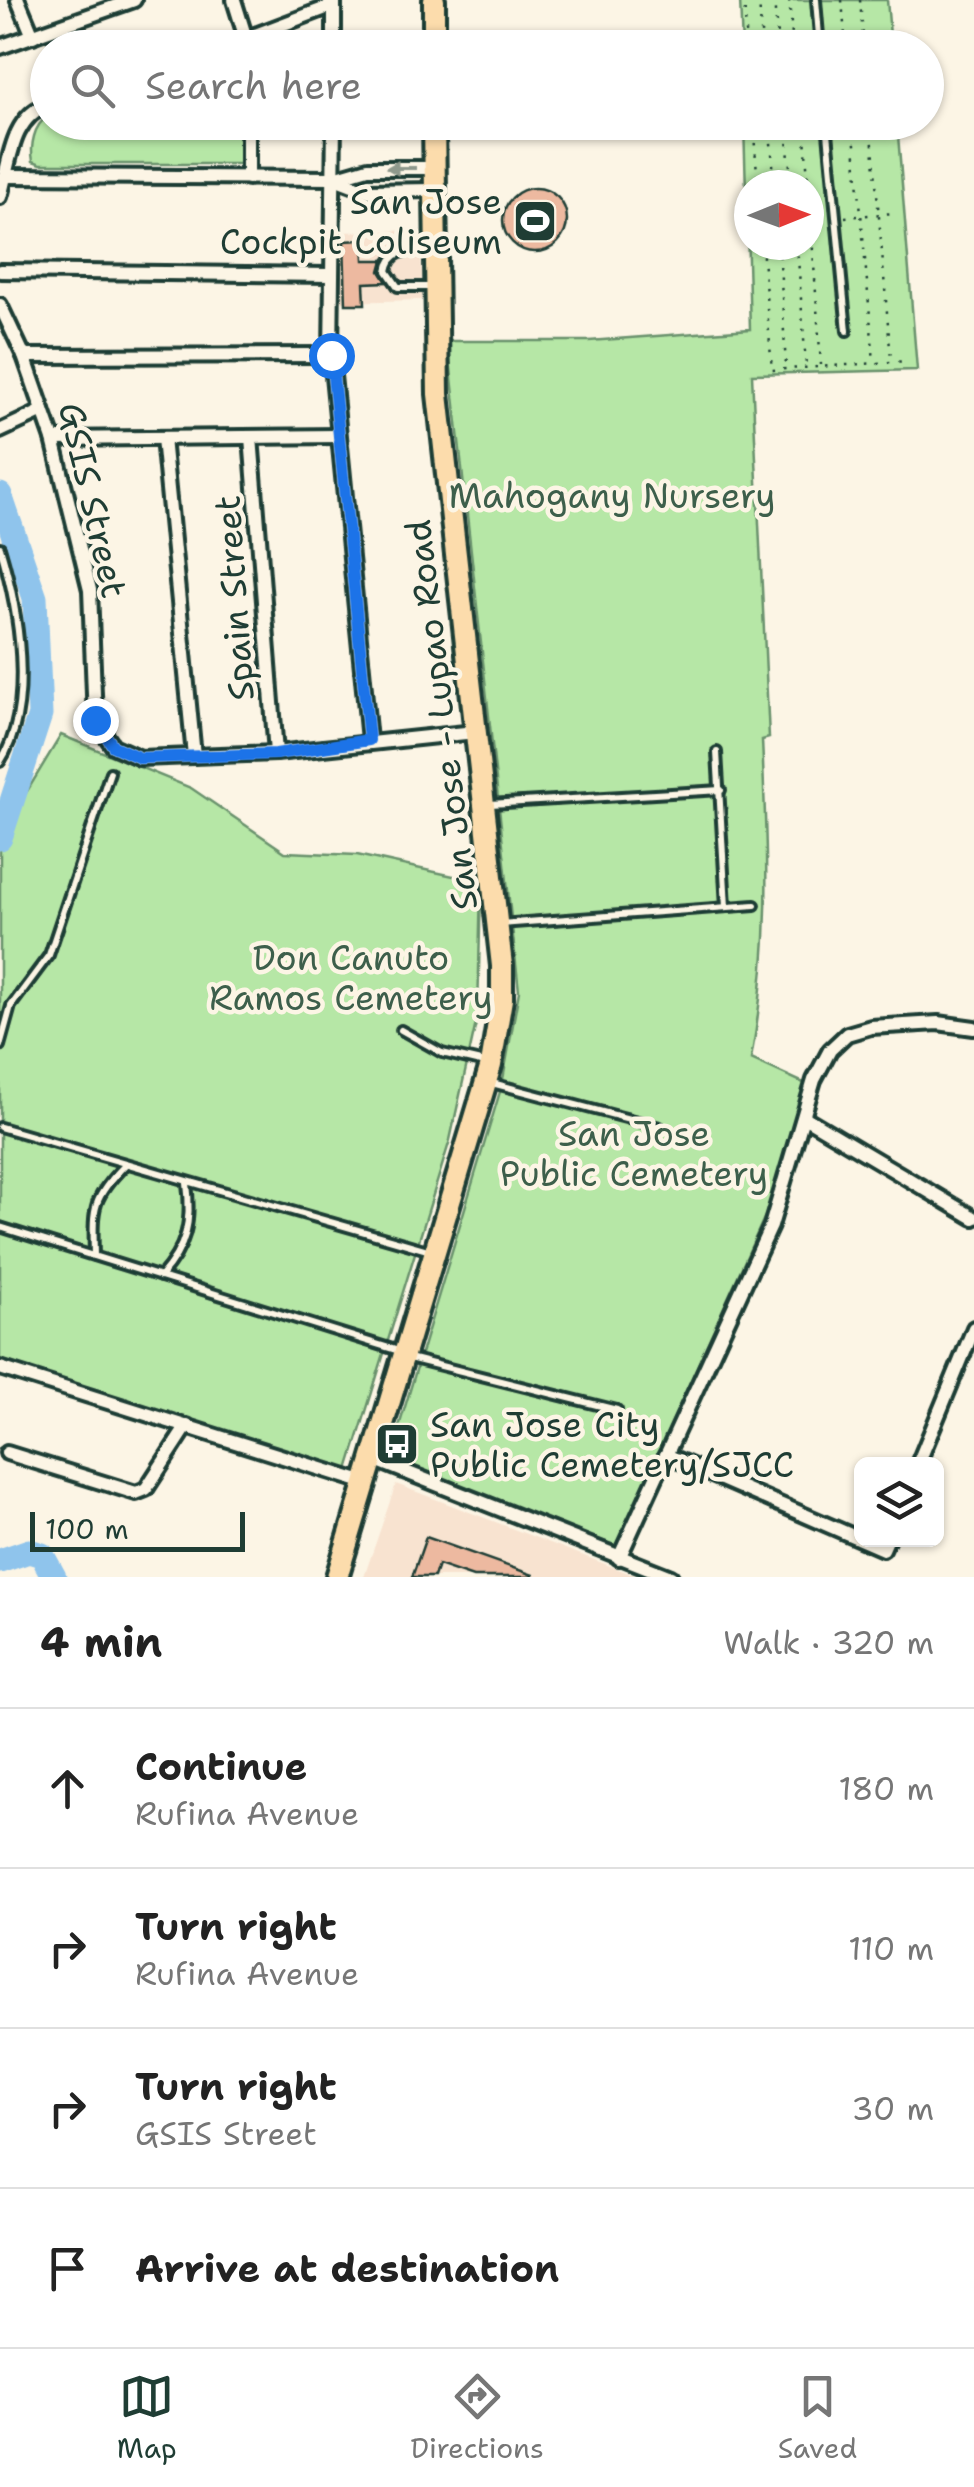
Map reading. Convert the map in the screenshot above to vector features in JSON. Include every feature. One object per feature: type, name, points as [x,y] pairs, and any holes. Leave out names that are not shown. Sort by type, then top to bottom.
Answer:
[{"type":"highway","points":[[434,0],[434,30]]},
{"type":"highway","name":"San Jose - Lupao Road","points":[[338,1577],[489,1073],[502,999],[498,924],[439,412],[434,140]]},
{"type":"street","points":[[18,0],[30,30]]},
{"type":"street","points":[[45,30],[92,7],[134,0]]},
{"type":"street","points":[[234,0],[244,30]]},
{"type":"street","points":[[271,30],[314,5],[334,2],[334,30]]},
{"type":"street","points":[[0,47],[30,37]]},
{"type":"street","points":[[0,197],[20,125],[30,113]]},
{"type":"street","points":[[248,140],[248,178]]},
{"type":"street","points":[[334,140],[331,355],[369,740]]},
{"type":"street","points":[[6,176],[334,178],[368,168],[434,168]]},
{"type":"street","points":[[334,178],[368,191],[434,190]]},
{"type":"street","points":[[0,271],[330,275]]},
{"type":"street","name":"GSIS Street","points":[[0,305],[24,356],[53,440],[90,590],[95,720],[107,740],[135,757],[194,756]]},
{"type":"street","points":[[24,356],[331,355]]},
{"type":"street","points":[[0,431],[43,411]]},
{"type":"street","points":[[53,440],[338,436]]},
{"type":"street","points":[[163,438],[194,756],[276,754],[369,740],[475,732]]},
{"type":"street","name":"Spain Street","points":[[252,438],[276,754]]},
{"type":"street","points":[[620,1558],[776,1213],[822,1064],[847,1034],[871,1027],[922,1024],[974,1028]]},
{"type":"street","points":[[804,1117],[974,1218]]},
{"type":"street","points":[[921,1457],[974,1328]]},
{"type":"street","points":[[0,1368],[366,1483]]},
{"type":"street","points":[[7,1453],[136,1493],[146,1489],[187,1426]]},
{"type":"street","points":[[666,1455],[854,1536]]},
{"type":"street","points":[[374,1459],[671,1577]]},
{"type":"lane","points":[[816,0],[818,30]]},
{"type":"lane","points":[[829,140],[847,331]]},
{"type":"lane","points":[[435,250],[399,252],[391,257],[386,271],[398,288],[435,288]]},
{"type":"lane","points":[[0,547],[17,606],[18,713],[0,762]]},
{"type":"lane","points":[[717,752],[726,907]]},
{"type":"lane","points":[[0,1046],[11,1006],[49,955],[110,772]]},
{"type":"lane","points":[[484,804],[721,790]]},
{"type":"lane","points":[[498,924],[755,905]]},
{"type":"lane","points":[[401,1030],[489,1073],[660,1127]]},
{"type":"lane","points":[[0,1127],[436,1252]]},
{"type":"lane","points":[[94,1256],[99,1190],[126,1164]]},
{"type":"lane","points":[[160,1277],[180,1254],[192,1217],[187,1182]]},
{"type":"lane","points":[[0,1227],[404,1355],[617,1410]]},
{"type":"path","points":[[744,0],[746,30]]},
{"type":"path","points":[[758,0],[760,30]]},
{"type":"path","points":[[774,0],[776,30]]},
{"type":"path","points":[[788,0],[790,30]]},
{"type":"path","points":[[842,0],[844,30]]},
{"type":"path","points":[[860,0],[862,30]]},
{"type":"path","points":[[754,140],[757,170]]},
{"type":"path","points":[[771,140],[774,170]]},
{"type":"path","points":[[787,140],[790,170]]},
{"type":"path","points":[[805,140],[807,170]]},
{"type":"path","points":[[855,140],[874,363]]},
{"type":"path","points":[[872,140],[892,362]]},
{"type":"path","points":[[824,219],[894,212]]},
{"type":"path","points":[[763,260],[772,370],[907,361]]},
{"type":"path","points":[[781,260],[786,369]]},
{"type":"path","points":[[798,260],[806,368]]},
{"type":"path","points":[[814,260],[821,366]]},
{"type":"shaded area","points":[[421,230],[422,300],[341,302],[340,232]]},
{"type":"shaded area","points":[[396,1484],[639,1577],[364,1577]]},
{"type":"green space","points":[[740,0],[887,0],[890,30],[741,30]]},
{"type":"green space","points":[[242,140],[243,164],[41,164],[33,161],[33,143]]},
{"type":"green space","points":[[744,140],[898,140],[917,370],[752,374],[769,738],[762,740],[765,938],[751,1059],[806,1084],[779,1185],[616,1546],[389,1460],[502,1085],[519,991],[448,341],[589,341],[750,329],[748,260],[824,260],[824,170],[745,170]]},
{"type":"green space","name":"Don Canuto Ramos Cemetery","points":[[61,735],[191,788],[285,852],[357,855],[481,882],[478,1014],[450,1140],[347,1473],[0,1363],[0,836]]},
{"type":"building","name":"San Jose Cockpit Coliseum","points":[[535,188],[558,197],[567,220],[558,243],[535,252],[512,243],[503,220],[512,197]]},
{"type":"building","points":[[363,240],[364,260],[383,260],[380,271],[387,282],[364,283],[365,304],[346,304],[344,241]]},
{"type":"building","points":[[426,1537],[533,1577],[473,1577],[438,1565],[434,1577],[412,1577]]},
{"type":"waterway","points":[[0,495],[35,598],[40,715],[0,838]]},
{"type":"waterway","points":[[0,1561],[29,1551],[42,1555],[54,1577]]},
{"type":"place","name":"San Jose Cockpit Coliseum","points":[[535,221]]},
{"type":"place","name":"San Jose City Public Cemetery/SJCC","points":[[397,1444]]},
{"type":"route","points":[[95,720],[113,746],[140,758],[276,754],[369,740],[331,355]]},
{"type":"park label","name":"Mahogany Nursery","points":[[612,495]]},
{"type":"park label","name":"San Jose Public Cemetery","points":[[634,1153]]}]
